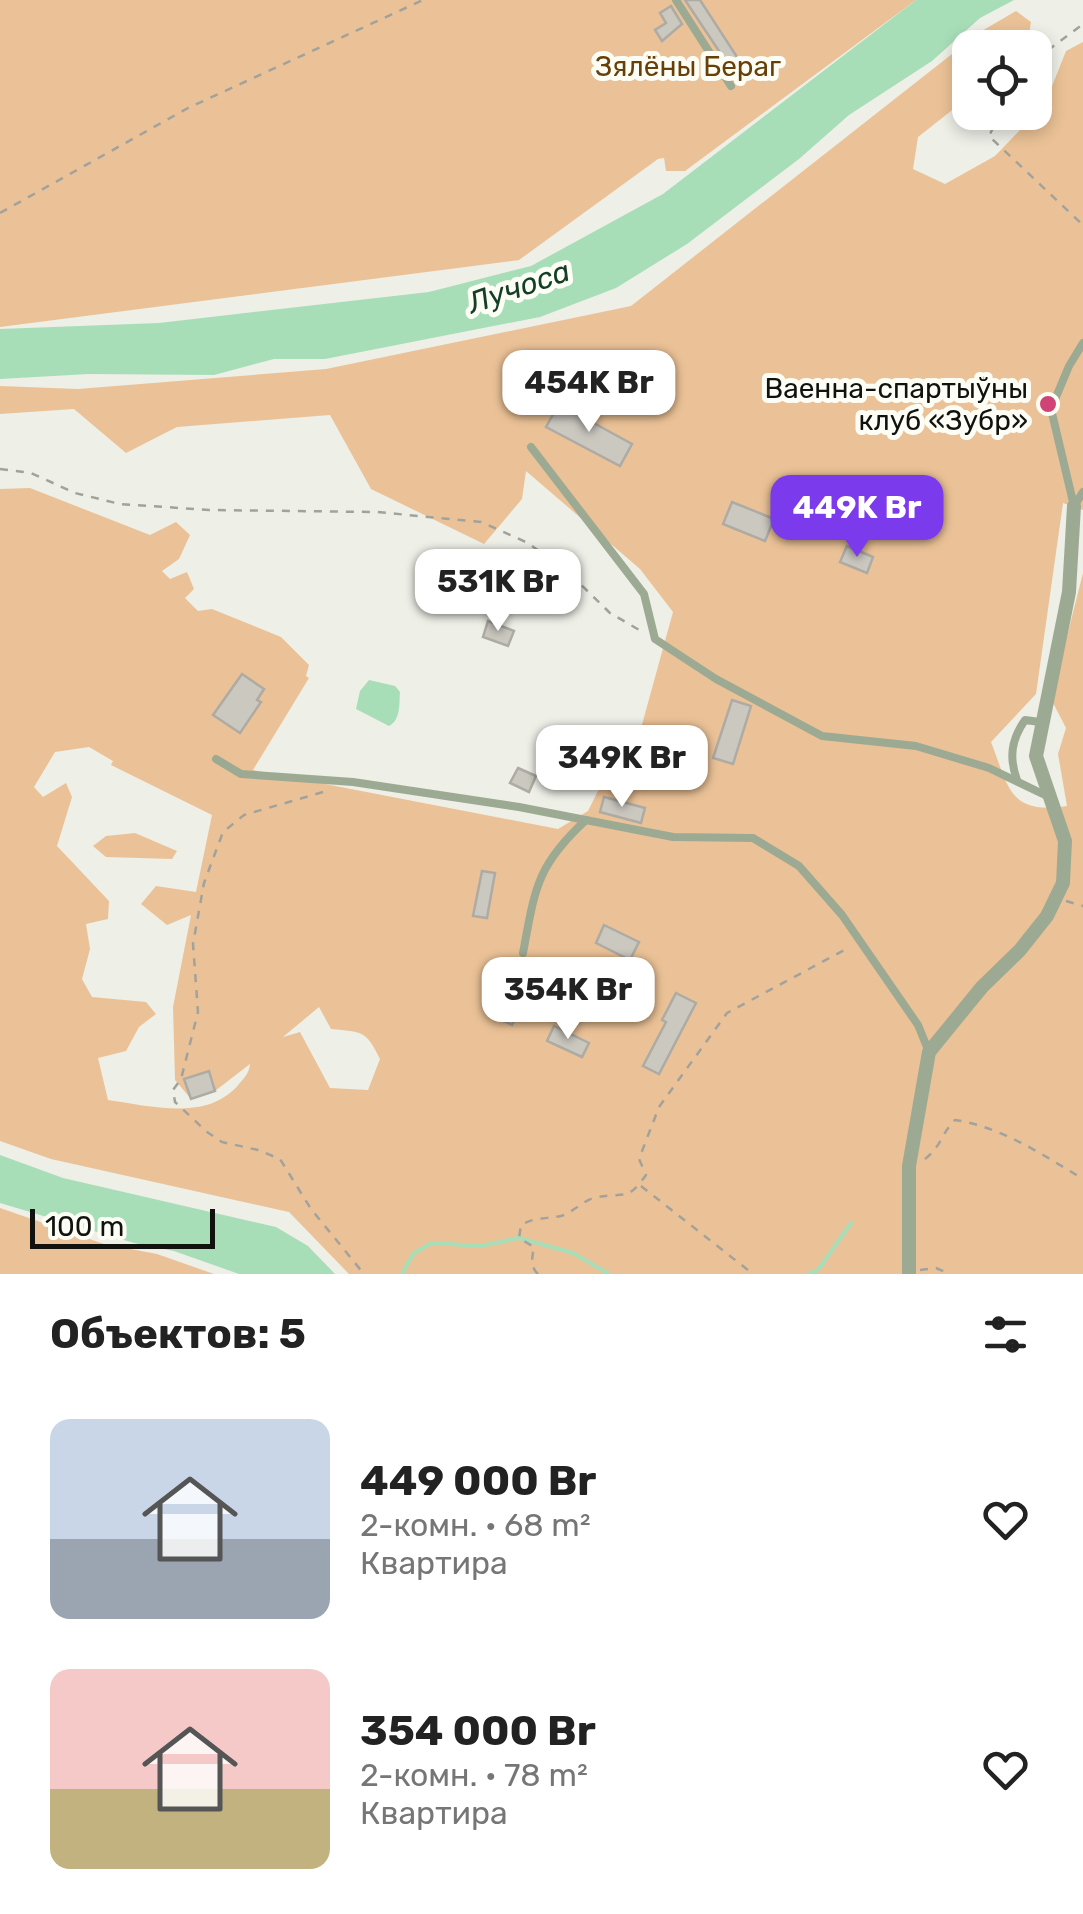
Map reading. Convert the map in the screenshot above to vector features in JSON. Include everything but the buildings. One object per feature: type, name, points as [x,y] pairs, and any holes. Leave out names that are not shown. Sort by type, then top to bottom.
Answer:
[{"type":"street","points":[[909,1273],[909,1166],[929,1052],[1047,916],[1063,883],[1064,841],[1036,756],[1069,592],[1079,499]]},
{"type":"lane","points":[[676,0],[731,86]]},
{"type":"lane","points":[[1079,499],[1051,409],[1068,366],[1083,342]]},
{"type":"lane","points":[[530,447],[644,594],[655,640],[716,679],[822,736],[916,746],[988,768],[1051,798]]},
{"type":"lane","points":[[1018,781],[1010,761],[1016,733],[1025,720],[1040,722]]},
{"type":"lane","points":[[216,759],[241,774],[353,782],[672,837],[754,838],[799,866],[842,914],[918,1025],[929,1052]]},
{"type":"lane","points":[[522,953],[537,882],[562,842],[586,820]]},
{"type":"path","points":[[0,213],[188,108],[422,0]]},
{"type":"path","points":[[1052,47],[1083,24]]},
{"type":"path","points":[[992,130],[989,136],[1083,225]]},
{"type":"path","points":[[0,469],[31,473],[75,492],[120,504],[209,510],[376,512],[481,522],[528,544],[569,573],[610,613],[655,640]]},
{"type":"path","points":[[324,792],[244,816],[223,832],[204,883],[194,944],[198,1012],[182,1079],[173,1090],[175,1102],[186,1116],[222,1142],[280,1159],[311,1209],[364,1274]]},
{"type":"path","points":[[538,1274],[533,1270],[534,1247],[520,1238],[521,1225],[531,1219],[564,1215],[596,1197],[620,1197],[634,1192],[646,1175],[639,1159],[659,1107],[727,1013],[860,942]]},
{"type":"path","points":[[909,1166],[934,1152],[943,1142],[945,1129],[955,1120],[1019,1142],[1083,1180]]},
{"type":"path","points":[[640,1185],[753,1274]]},
{"type":"path","points":[[909,1273],[936,1268],[950,1274]]},
{"type":"green space","name":"Зялёны Бераг","points":[[0,0],[916,0],[685,171],[666,171],[664,158],[658,159],[519,260],[0,327]]},
{"type":"green space","points":[[1016,11],[1031,22],[1030,30],[983,30]]},
{"type":"green space","points":[[1083,42],[1083,510],[1063,503],[1036,694],[991,742],[1008,785],[1022,802],[1048,808],[1067,806],[1058,754],[1066,728],[1051,699],[1083,573],[1083,1274],[349,1274],[289,1212],[51,1159],[0,1141],[0,489],[30,488],[150,535],[176,522],[190,535],[179,559],[162,571],[170,579],[187,572],[194,589],[185,598],[198,611],[212,609],[281,637],[309,665],[309,678],[253,770],[558,829],[588,811],[617,753],[638,757],[635,750],[673,612],[640,569],[526,471],[522,499],[484,544],[371,489],[330,415],[177,427],[126,453],[74,409],[0,414],[0,386],[78,389],[326,369],[631,306],[952,54],[952,110],[918,137],[913,169],[945,184],[995,156],[1020,130],[1052,130],[1052,86],[1066,51]],"holes":[[[89,747],[113,761],[111,765],[212,815],[196,892],[156,886],[141,904],[167,925],[191,915],[173,1007],[175,1080],[191,1099],[215,1091],[250,1064],[239,1084],[212,1103],[160,1108],[108,1100],[98,1058],[126,1051],[139,1027],[156,1014],[146,1002],[92,997],[82,979],[90,949],[86,924],[108,919],[109,901],[57,846],[72,797],[66,783],[43,797],[34,787],[55,752]],[[319,1007],[331,1029],[362,1034],[375,1050],[380,1059],[368,1090],[330,1088],[300,1032],[283,1037]]]},
{"type":"green space","points":[[135,833],[177,851],[172,859],[106,857],[93,846],[106,836]]},
{"type":"green space","points":[[0,1208],[104,1244],[157,1254],[214,1274],[0,1274]]},
{"type":"water","name":"Лучоса","points":[[916,0],[1014,0],[967,30],[952,30],[952,43],[932,61],[849,115],[799,159],[687,244],[616,288],[540,317],[325,359],[274,359],[214,375],[89,374],[0,379],[0,329],[159,323],[429,292],[531,266],[663,194]]},
{"type":"water","points":[[369,680],[395,686],[400,692],[397,716],[389,726],[356,709],[360,691]]},
{"type":"water","points":[[0,1155],[63,1178],[276,1227],[308,1246],[335,1274],[239,1274],[174,1251],[0,1203]]},
{"type":"waterway","points":[[808,1274],[818,1270],[851,1223]]},
{"type":"waterway","points":[[402,1274],[413,1254],[431,1243],[481,1246],[519,1238],[573,1253],[609,1274]]},
{"type":"place","name":"Ваенна-спартыўны клуб «Зубр»","points":[[1048,404]]}]
